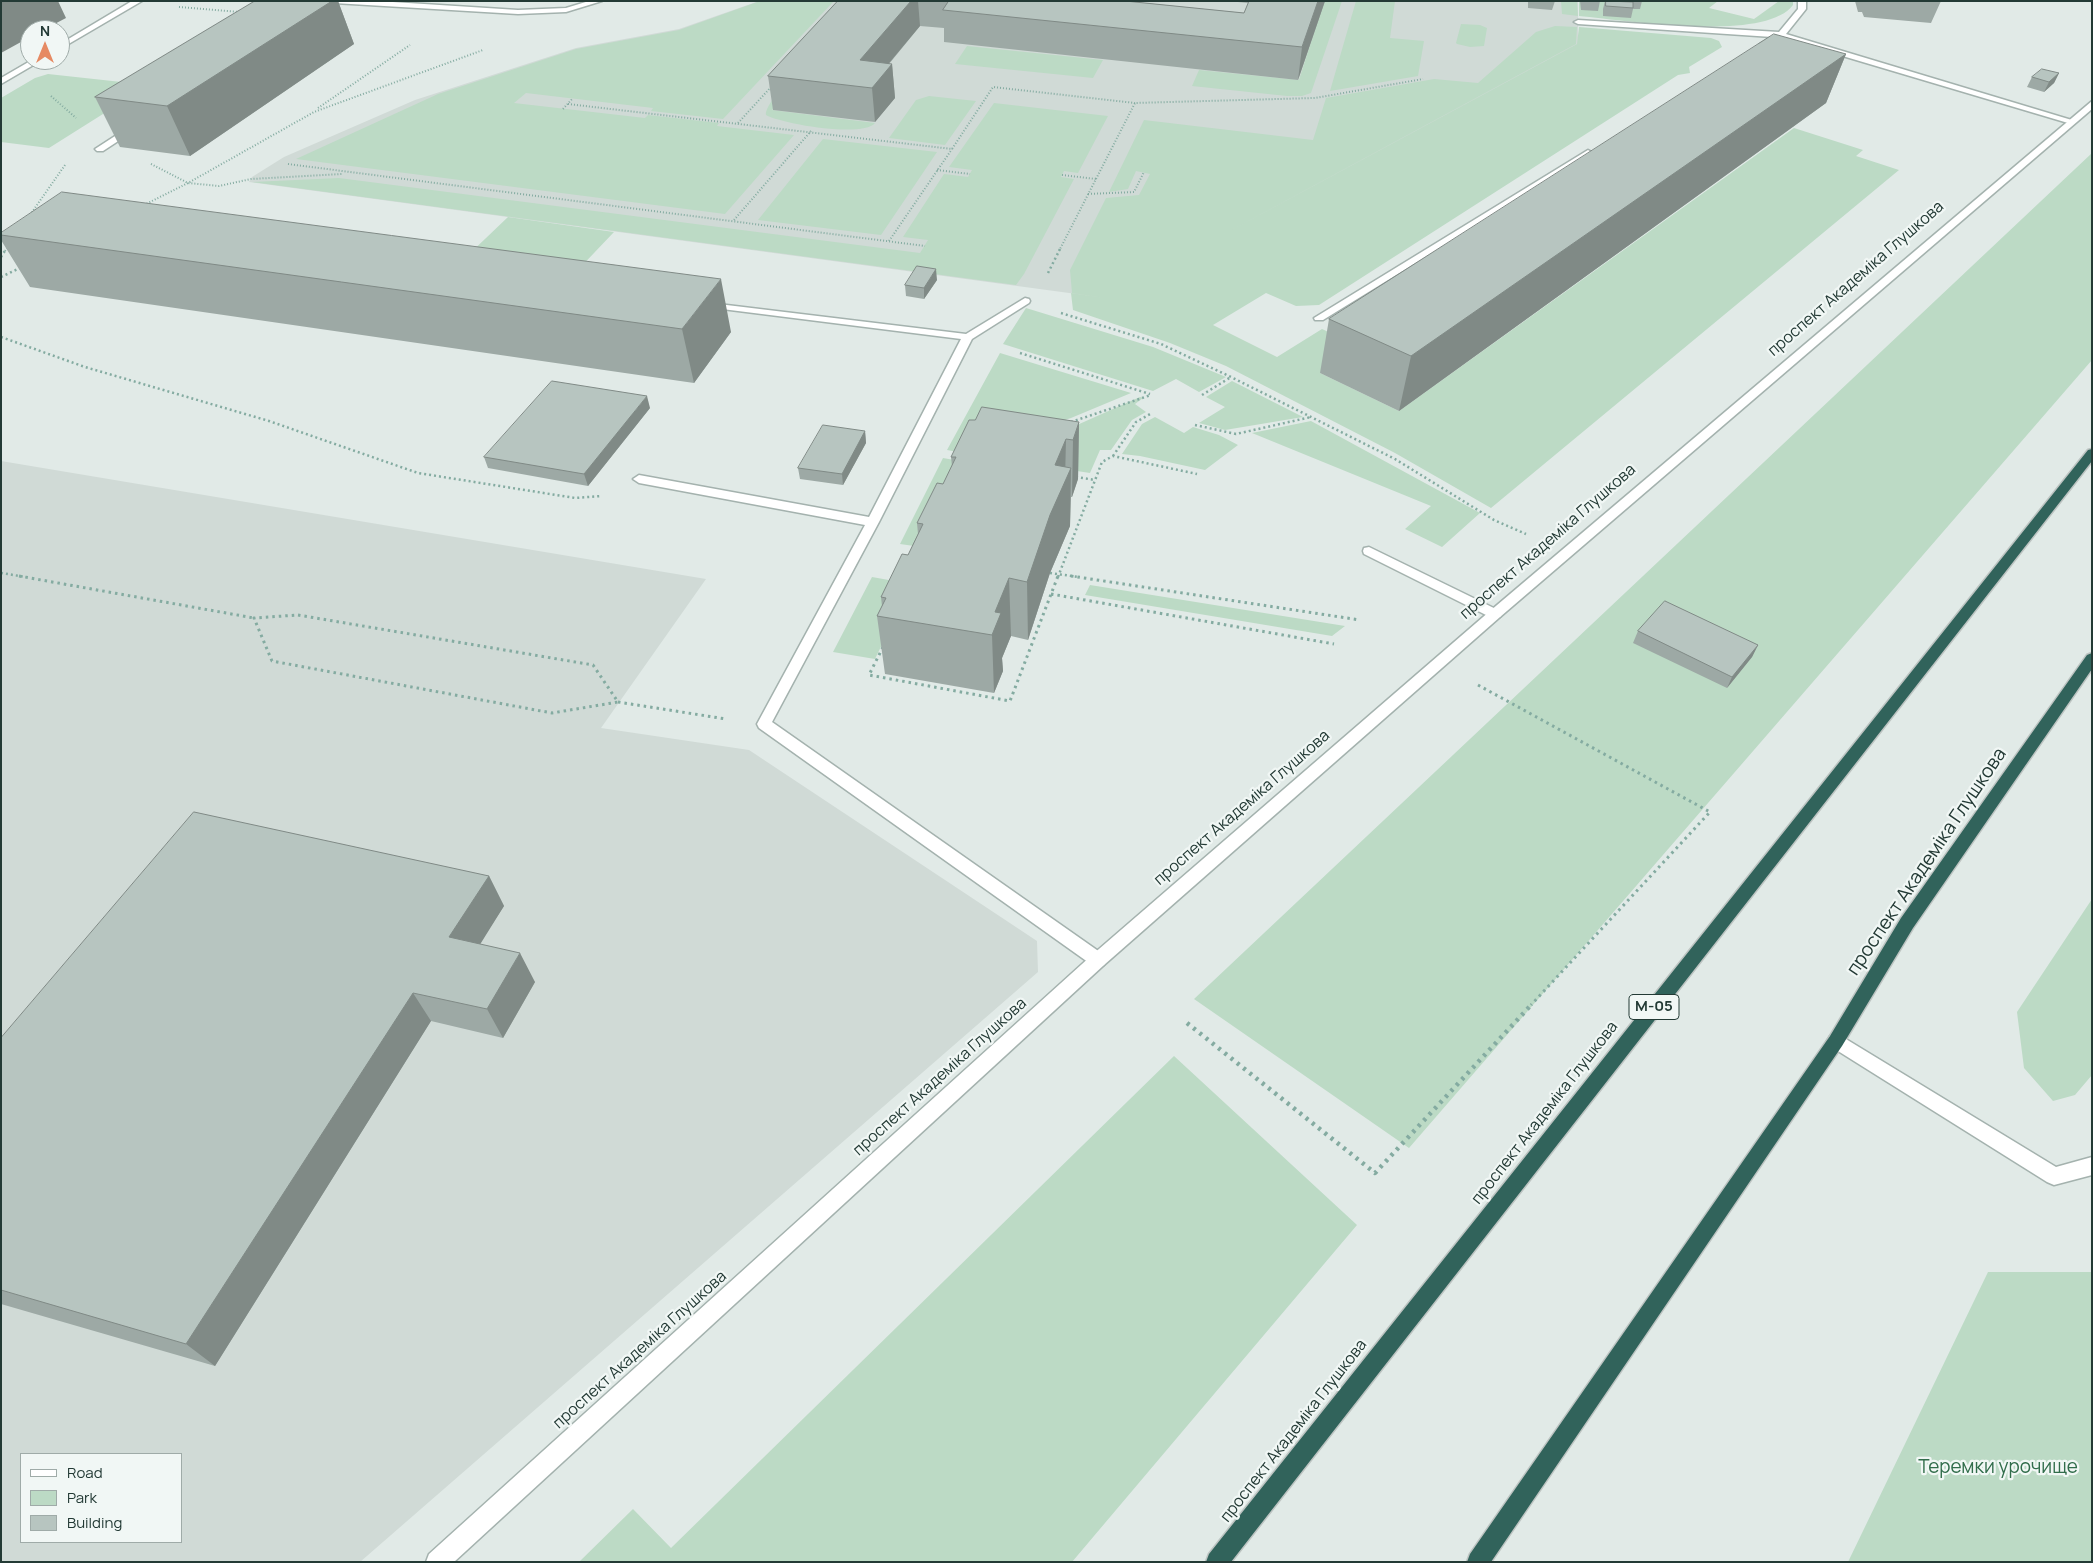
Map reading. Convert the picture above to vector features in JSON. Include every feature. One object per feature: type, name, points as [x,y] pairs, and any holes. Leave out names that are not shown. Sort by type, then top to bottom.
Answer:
[{"type":"highway","name":"проспект Академіка Глушкова","points":[[1217,1562],[2092,453]]},
{"type":"highway","name":"проспект Академіка Глушкова","points":[[1478,1562],[1836,1041],[1907,923],[2092,658]]},
{"type":"street","points":[[70,41],[138,1]]},
{"type":"street","points":[[334,1],[518,12],[566,10],[598,1]]},
{"type":"street","points":[[1757,50],[1781,35],[1802,9],[1802,1]]},
{"type":"street","points":[[1578,22],[1781,35],[2071,121]]},
{"type":"street","points":[[1,82],[21,70]]},
{"type":"street","name":"проспект Академіка Глушкова","points":[[437,1562],[1098,960],[1494,614],[2092,104]]},
{"type":"street","points":[[100,150],[140,124]]},
{"type":"street","points":[[1319,318],[1594,149]]},
{"type":"street","points":[[691,302],[968,337]]},
{"type":"street","points":[[1024,302],[968,337],[873,522],[764,724],[1098,960]]},
{"type":"street","points":[[638,479],[873,522]]},
{"type":"street","points":[[1369,551],[1494,614]]},
{"type":"street","points":[[1836,1041],[2054,1176],[2092,1166]]},
{"type":"path","points":[[139,208],[188,183],[314,112],[411,44]]},
{"type":"path","points":[[314,112],[488,48]]},
{"type":"path","points":[[889,241],[993,87],[1135,103],[1315,98],[1423,79]]},
{"type":"path","points":[[738,123],[770,87]]},
{"type":"path","points":[[563,109],[573,98]]},
{"type":"path","points":[[1024,302],[1039,289],[1135,103]]},
{"type":"path","points":[[568,104],[952,148]]},
{"type":"path","points":[[733,221],[811,131]]},
{"type":"path","points":[[29,217],[67,161]]},
{"type":"path","points":[[288,164],[925,246]]},
{"type":"path","points":[[937,170],[970,174]]},
{"type":"path","points":[[1088,194],[1134,192],[1144,172]]},
{"type":"path","points":[[188,183],[219,186],[251,179],[350,173]]},
{"type":"path","points":[[1062,175],[1096,179]]},
{"type":"path","points":[[1,257],[12,241]]},
{"type":"path","points":[[1,278],[28,264]]},
{"type":"path","points":[[1024,302],[1162,344],[1312,416],[1395,459],[1494,520],[1568,552]]},
{"type":"path","points":[[1,337],[84,367],[269,421],[418,473],[574,498],[603,496]]},
{"type":"path","points":[[1015,351],[1151,395],[1070,422]]},
{"type":"path","points":[[1202,395],[1232,377]]},
{"type":"path","points":[[887,640],[869,675],[1010,701],[1102,462],[1113,456],[1136,422],[1152,414]]},
{"type":"path","points":[[1195,425],[1236,434],[1312,416]]},
{"type":"path","points":[[1113,456],[1197,474]]},
{"type":"path","points":[[1068,475],[1095,480]]},
{"type":"path","points":[[1,573],[254,618],[298,616],[593,665],[618,702]]},
{"type":"path","points":[[1050,573],[1360,620]]},
{"type":"path","points":[[1051,594],[1334,644]]},
{"type":"path","points":[[254,618],[272,661],[552,713],[618,702],[764,724]]},
{"type":"path","points":[[1187,1023],[1375,1173],[1710,812],[1438,664]]},
{"type":"shaded area","points":[[759,1],[1578,1],[1578,44],[1106,298],[249,182],[252,177],[284,157],[415,100],[576,48],[679,29]]},
{"type":"shaded area","points":[[1,461],[706,579],[601,728],[749,750],[1037,941],[1038,972],[360,1562],[1,1562]]},
{"type":"green space","points":[[760,1],[834,1],[723,119],[651,111],[653,108],[526,93],[514,103],[645,118],[648,115],[719,123],[717,126],[794,135],[725,214],[296,159],[438,94],[576,49],[679,30]]},
{"type":"green space","points":[[870,1],[772,110],[875,123],[868,127],[855,129],[822,128],[775,119],[766,115],[769,105],[793,75]]},
{"type":"green space","points":[[1324,1],[1342,1],[1311,93],[1302,96],[1287,96],[1192,86],[1199,70],[1299,80]]},
{"type":"green space","points":[[1356,1],[1395,1],[1390,38],[1424,41],[1418,76],[1330,91]]},
{"type":"green space","points":[[1561,1],[1577,1],[1578,16],[1562,14]]},
{"type":"green space","points":[[1579,1],[1718,1],[1709,8],[1754,19],[1779,1],[1793,1],[1793,5],[1778,17],[1754,23],[1725,26],[1692,26],[1579,16]]},
{"type":"green space","points":[[1461,24],[1480,25],[1487,28],[1484,46],[1470,47],[1457,44]]},
{"type":"green space","points":[[1555,26],[1577,27],[1576,44],[1211,241],[1577,44],[1579,27],[1711,38],[1719,41],[1722,47],[1689,67],[1690,73],[1678,75],[1319,305],[1296,306],[1266,293],[1213,325],[1277,357],[1322,329],[1359,346],[1320,373],[1399,411],[1794,128],[1863,150],[1856,156],[1899,170],[1491,508],[1395,453],[1226,366],[1170,343],[1073,310],[1071,293],[1106,298],[1072,293],[1070,270],[1106,198],[1139,195],[1150,174],[1136,171],[1128,189],[1109,192],[1144,120],[1313,140],[1326,98],[1434,79],[1478,83],[1536,32]]},
{"type":"green space","points":[[967,46],[1103,60],[1093,78],[955,64]]},
{"type":"green space","points":[[48,74],[149,85],[49,148],[1,142],[1,98],[35,78]]},
{"type":"green space","points":[[929,96],[976,101],[945,145],[889,138],[916,100]]},
{"type":"green space","points":[[994,103],[1108,116],[1078,173],[1064,171],[1061,177],[1074,179],[1024,274],[1016,285],[252,182],[339,178],[920,253],[928,240],[903,237],[944,174],[968,177],[972,170],[949,167]]},
{"type":"green space","points":[[823,139],[937,152],[881,235],[758,220]]},
{"type":"green space","points":[[2092,153],[2092,360],[1409,1148],[1194,999]]},
{"type":"green space","points":[[508,217],[614,232],[574,274],[464,259]]},
{"type":"green space","points":[[1026,308],[1153,347],[1226,377],[1199,392],[1176,379],[1153,391],[1003,344]]},
{"type":"green space","points":[[1000,353],[1131,393],[1071,418],[963,453],[947,450]]},
{"type":"green space","points":[[1232,381],[1303,417],[1225,430],[1199,423],[1225,407],[1206,397]]},
{"type":"green space","points":[[1140,397],[1143,398],[1135,404],[1146,412],[1132,420],[1111,450],[1100,450],[1090,473],[979,456],[1077,425]]},
{"type":"green space","points":[[1155,417],[1184,433],[1193,427],[1219,435],[1238,445],[1205,470],[1122,454],[1142,424]]},
{"type":"green space","points":[[1311,421],[1480,513],[1442,547],[1405,529],[1431,506],[1252,433]]},
{"type":"green space","points":[[943,458],[971,463],[914,546],[900,544]]},
{"type":"green space","points":[[872,577],[911,584],[875,659],[833,652]]},
{"type":"green space","points":[[1090,585],[1345,626],[1332,636],[1085,595]]},
{"type":"green space","points":[[2092,899],[2092,1075],[2075,1095],[2053,1101],[2024,1068],[2017,1012]]},
{"type":"green space","points":[[1174,1056],[1357,1225],[1072,1562],[579,1562],[633,1509],[671,1548]]},
{"type":"green space","name":"Теремки урочище","points":[[1988,1272],[2092,1272],[2092,1562],[1848,1562]]},
{"type":"building","points":[[255,1],[332,1],[167,106],[95,97]]},
{"type":"building","points":[[838,1],[911,1],[860,60],[892,64],[872,88],[768,76]]},
{"type":"building","points":[[949,1],[1125,1],[1244,13],[1249,1],[1318,1],[1302,47],[943,10]]},
{"type":"building","points":[[1606,1],[1633,2],[1633,8],[1606,6]]},
{"type":"building","points":[[1774,34],[1846,54],[1411,356],[1329,319]]},
{"type":"building","points":[[2042,69],[2059,73],[2049,82],[2032,77]]},
{"type":"building","points":[[62,192],[721,279],[682,329],[1,235],[1,233]]},
{"type":"building","points":[[917,266],[936,269],[924,288],[905,285]]},
{"type":"building","points":[[552,381],[647,396],[584,474],[484,457]]},
{"type":"building","points":[[982,407],[1079,422],[1073,440],[1066,439],[1055,465],[1071,468],[1050,515],[1027,582],[1009,578],[995,612],[1001,613],[992,635],[877,616],[886,598],[881,597],[902,554],[908,555],[923,524],[917,523],[937,483],[943,484],[956,457],[951,457],[969,420],[975,420]]},
{"type":"building","points":[[823,425],[865,431],[842,474],[798,468]]},
{"type":"building","points":[[1665,601],[1758,645],[1732,677],[1638,631]]},
{"type":"building","points":[[194,812],[489,876],[449,937],[520,953],[487,1009],[413,993],[186,1344],[1,1290],[1,1038]]}]
